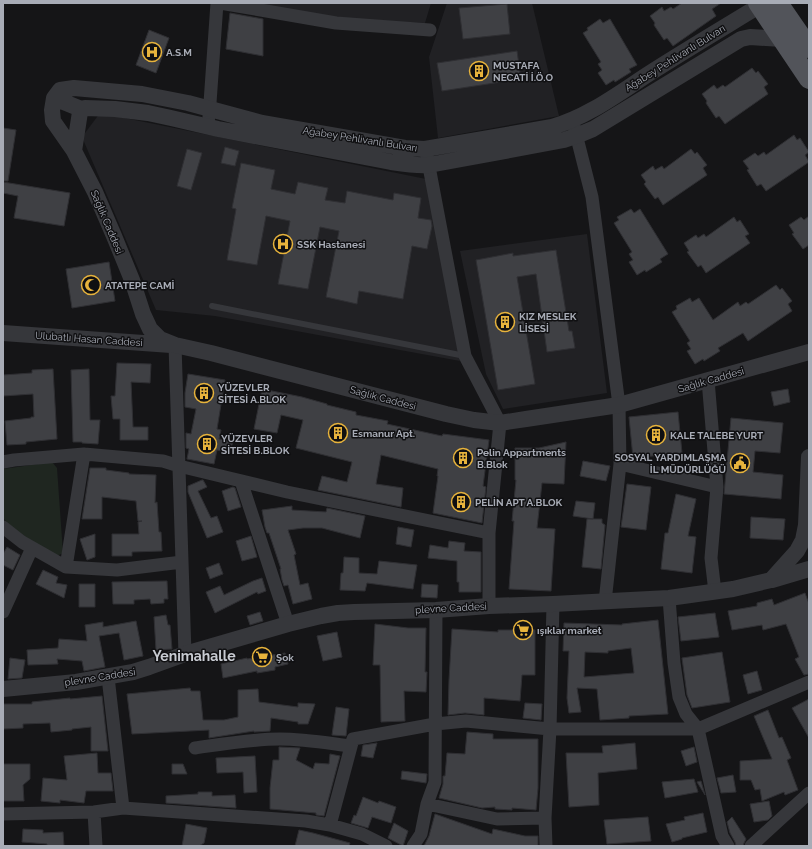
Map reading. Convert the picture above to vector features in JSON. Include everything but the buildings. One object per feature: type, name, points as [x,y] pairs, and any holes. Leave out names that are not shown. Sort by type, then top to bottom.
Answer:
[{"type":"main road","points":[[757,5],[809,79]]},
{"type":"main road","points":[[757,5],[809,48]]},
{"type":"street","points":[[208,127],[217,3]]},
{"type":"street","points":[[220,3],[336,23],[430,30]]},
{"type":"street","name":"Ağabey Pehlivanlı Bulvarı","points":[[757,5],[597,107],[562,125],[425,149],[405,148],[262,124],[177,100],[142,94],[74,88],[60,90],[54,98],[81,108],[115,109],[148,114],[391,162],[410,165],[429,165],[564,140],[576,136],[593,129],[741,39],[750,36],[782,39]]},
{"type":"street","name":"Sağlık Caddesi","points":[[54,98],[52,110],[53,121],[74,151],[95,192],[132,280],[145,319],[150,329],[160,339],[175,345],[446,414],[500,424],[619,405],[809,352]]},
{"type":"street","points":[[74,151],[81,108]]},
{"type":"street","points":[[572,120],[592,197],[619,405],[620,464],[605,602]]},
{"type":"street","points":[[425,149],[465,356],[500,424],[489,532],[489,606]]},
{"type":"street","name":"Ulubatlı Hasan Caddesi","points":[[3,333],[175,345]]},
{"type":"street","points":[[175,345],[185,654]]},
{"type":"street","points":[[708,380],[717,487],[711,558],[715,592]]},
{"type":"street","points":[[3,462],[84,454],[163,461],[287,492],[489,532]]},
{"type":"street","points":[[66,566],[84,454]]},
{"type":"street","points":[[771,580],[797,551],[803,540],[806,525],[809,457]]},
{"type":"street","points":[[620,464],[717,487]]},
{"type":"street","points":[[240,481],[288,624]]},
{"type":"street","points":[[3,527],[22,542],[66,566],[117,570],[182,562]]},
{"type":"street","points":[[3,612],[32,548]]},
{"type":"street","name":"plevne Caddesi","points":[[3,689],[76,682],[133,672],[185,654],[288,624],[338,613],[436,610],[489,606],[669,598],[715,592],[771,580],[809,569]]},
{"type":"street","points":[[669,598],[674,663],[679,697],[686,714],[698,729],[722,836],[728,846]]},
{"type":"street","points":[[546,846],[553,604]]},
{"type":"street","points":[[413,846],[421,834],[427,804],[435,782],[436,610]]},
{"type":"street","points":[[108,677],[123,808]]},
{"type":"street","points":[[330,825],[352,739],[435,724],[466,721],[550,729],[698,729],[809,682]]},
{"type":"street","points":[[195,748],[234,742],[280,739],[316,741],[351,746]]},
{"type":"street","points":[[751,846],[809,793]]},
{"type":"street","points":[[427,804],[497,819],[546,818]]},
{"type":"street","points":[[3,814],[94,812],[123,808],[306,821],[330,825],[362,834],[386,846]]},
{"type":"street","points":[[94,812],[96,846]]},
{"type":"lane","points":[[212,306],[465,356]]},
{"type":"shaded area","points":[[248,3],[431,3],[425,23],[338,20]]},
{"type":"shaded area","points":[[447,3],[532,3],[559,116],[438,138],[429,57]]},
{"type":"shaded area","name":"SSK Hastanesi","points":[[100,113],[426,179],[460,361],[215,316],[156,310],[82,137]]},
{"type":"shaded area","points":[[587,234],[607,393],[503,409],[486,374],[460,251]]},
{"type":"shaded area","points":[[52,462],[57,468],[63,553],[57,556],[35,544],[14,529],[3,518],[3,469]]},
{"type":"place","name":"A.S.M","points":[[152,52]]},
{"type":"place","name":"MUSTAFA NECATİ İ.Ö.O","points":[[479,71]]},
{"type":"place","name":"SSK Hastanesi","points":[[283,244]]},
{"type":"place","name":"ATATEPE CAMİ","points":[[91,285]]},
{"type":"place","name":"KIZ MESLEK LİSESİ","points":[[505,322]]},
{"type":"place","name":"YÜZEVLER SİTESİ A.BLOK","points":[[204,393]]},
{"type":"place","name":"Esmanur Apt.","points":[[338,433]]},
{"type":"place","name":"KALE TALEBE YURT","points":[[656,435]]},
{"type":"place","name":"YÜZEVLER SİTESİ B.BLOK","points":[[207,444]]},
{"type":"place","name":"Pelin Appartments B.Blok","points":[[463,458]]},
{"type":"place","name":"SOSYAL YARDIMLAŞMA İL MÜDÜRLÜĞÜ","points":[[740,463]]},
{"type":"place","name":"PELİN APT A.BLOK","points":[[461,502]]},
{"type":"place","name":"ışıklar market","points":[[523,630]]},
{"type":"place","name":"Şok","points":[[262,657]]},
{"type":"district","name":"Yenimahalle","points":[[194,656]]}]
